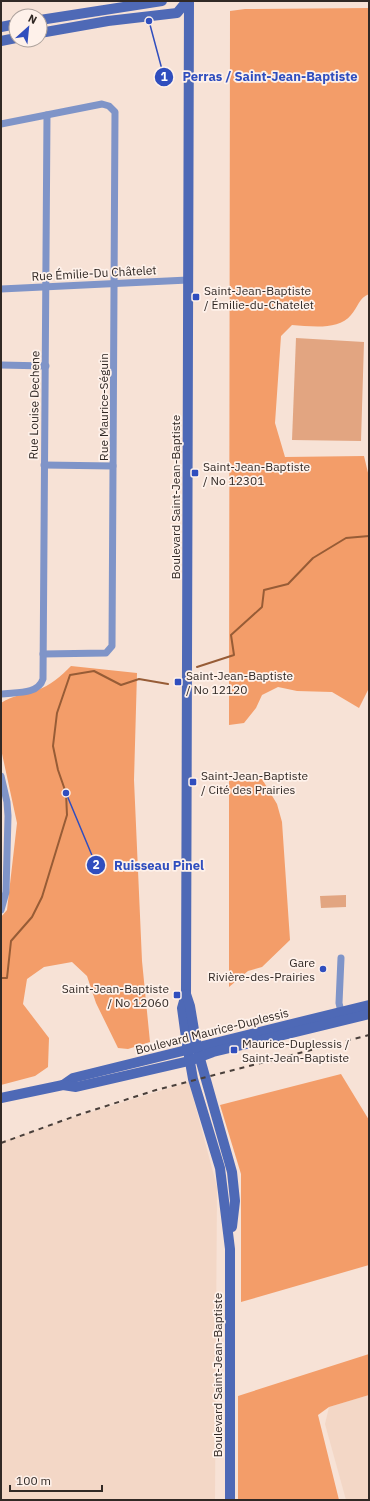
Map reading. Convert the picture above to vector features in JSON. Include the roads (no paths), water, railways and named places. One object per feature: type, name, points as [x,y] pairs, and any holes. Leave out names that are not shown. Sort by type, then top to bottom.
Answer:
[{"type":"main road","points":[[48,18],[107,5],[162,1]]},
{"type":"main road","points":[[48,32],[108,21],[177,13],[188,1]]},
{"type":"main road","name":"Boulevard Saint-Jean-Baptiste","points":[[188,1],[186,994],[182,1008],[193,1054],[193,1080],[220,1168],[230,1250],[230,1500]]},
{"type":"main road","name":"Boulevard Maurice-Duplessis","points":[[1,1098],[63,1085],[76,1087],[193,1054],[213,1052],[342,1016],[369,1005]]},
{"type":"main road","name":"Boulevard Maurice-Duplessis","points":[[342,1016],[369,1014]]},
{"type":"street","name":"Rue Maurice-Séguin","points":[[43,654],[106,654],[112,646],[115,112],[110,106],[102,104],[47,115]]},
{"type":"street","points":[[1,124],[47,115]]},
{"type":"street","name":"Rue Louise Dechene","points":[[1,694],[33,690],[40,687],[43,679],[47,115]]},
{"type":"street","name":"Rue Émilie-Du Châtelet","points":[[1,289],[188,280]]},
{"type":"street","points":[[1,365],[46,366]]},
{"type":"street","points":[[44,465],[113,466]]},
{"type":"street","points":[[1,776],[7,802],[4,845],[6,892],[1,910]]},
{"type":"street","points":[[341,958],[339,1003],[342,1016]]},
{"type":"waterway","points":[[197,667],[234,655],[231,635],[262,607],[264,590],[288,584],[313,558],[346,538],[369,536]]},
{"type":"waterway","points":[[1,978],[7,978],[11,941],[32,917],[42,897],[67,815],[66,793],[58,770],[53,746],[57,713],[70,675],[94,671],[121,685],[139,679],[168,684]]},
{"type":"railway","points":[[1,1143],[78,1115],[156,1090],[369,1035]]},
{"type":"place","name":"Perras / Saint-Jean-Baptiste","points":[[149,21]]},
{"type":"place","name":"Saint-Jean-Baptiste / Émilie-du-Chatelet","points":[[196,297]]},
{"type":"place","name":"Saint-Jean-Baptiste / No 12301","points":[[195,473]]},
{"type":"place","name":"Saint-Jean-Baptiste / No 12120","points":[[178,682]]},
{"type":"place","name":"Saint-Jean-Baptiste / Cité des Prairies","points":[[193,782]]},
{"type":"place","name":"Ruisseau Pinel","points":[[66,793]]},
{"type":"place","name":"Gare Rivière-des-Prairies","points":[[323,969]]},
{"type":"place","name":"Saint-Jean-Baptiste / No 12060","points":[[177,995]]},
{"type":"place","name":"Maurice-Duplessis / Saint-Jean-Baptiste","points":[[234,1050]]}]
